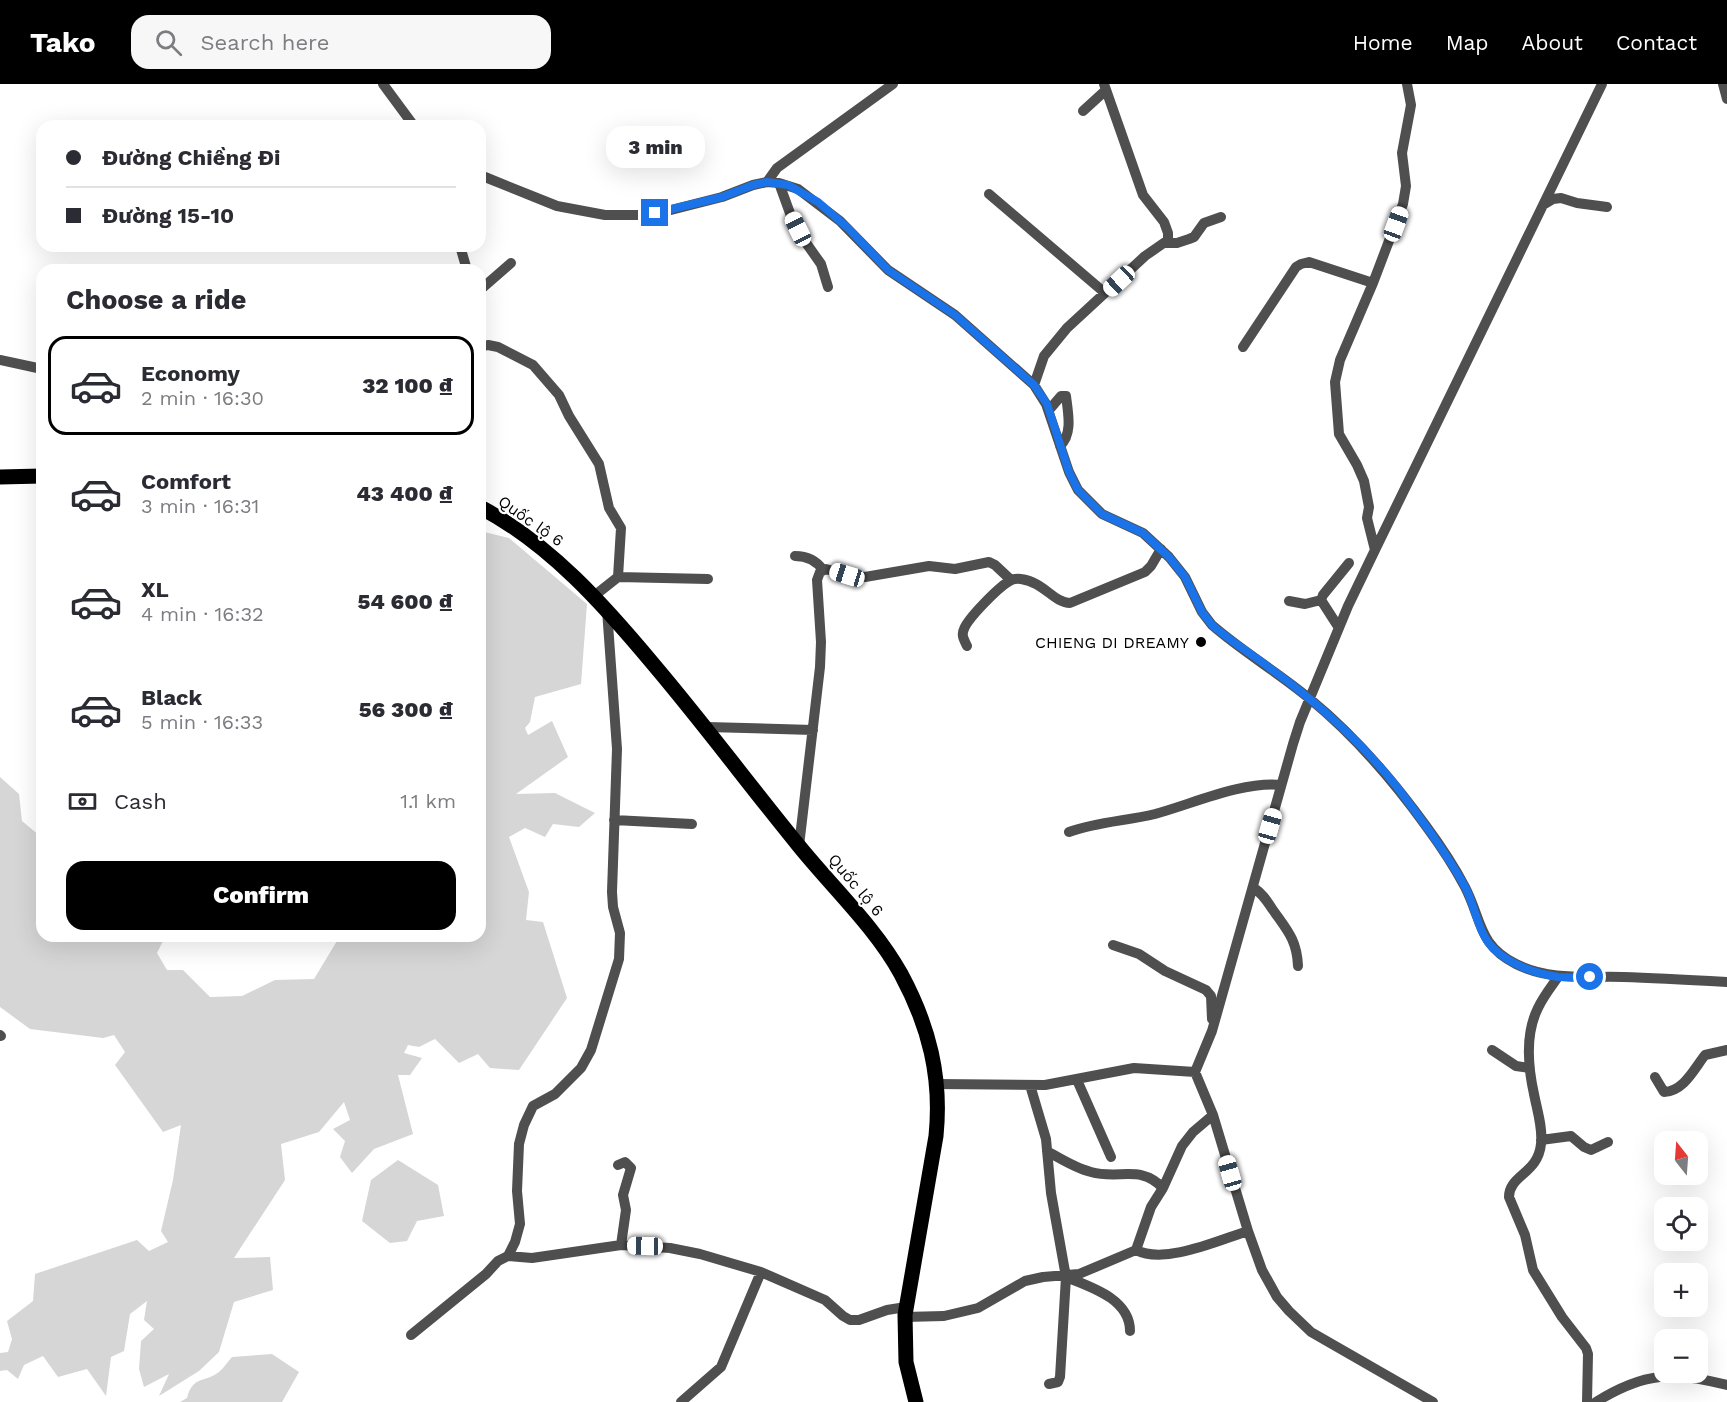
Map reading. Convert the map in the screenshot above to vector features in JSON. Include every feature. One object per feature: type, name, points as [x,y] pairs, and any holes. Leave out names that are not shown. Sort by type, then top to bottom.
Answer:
[{"type":"highway","points":[[0,477],[36,476]]},
{"type":"highway","name":"Quốc lộ 6","points":[[486,511],[517,529],[557,561],[607,609],[707,727],[799,846],[876,938],[900,973],[924,1025],[938,1084],[936,1136],[906,1312],[906,1362],[916,1402]]},
{"type":"street","points":[[383,84],[410,120]]},
{"type":"street","points":[[767,182],[777,168],[893,84]]},
{"type":"street","points":[[1375,550],[1367,518],[1369,507],[1364,481],[1358,465],[1339,434],[1335,382],[1341,360],[1403,204],[1406,186],[1402,153],[1411,105],[1407,84]]},
{"type":"street","points":[[1433,1402],[1326,1341],[1300,1323],[1269,1284],[1248,1231],[1213,1115],[1194,1072],[1212,1031],[1254,888],[1281,785],[1309,698],[1375,550],[1602,84]]},
{"type":"street","points":[[1723,84],[1727,99]]},
{"type":"street","points":[[1034,385],[1039,366],[1047,352],[1076,318],[1145,256],[1168,240],[1164,222],[1143,195],[1105,87],[1083,111]]},
{"type":"street","points":[[486,177],[557,207],[587,213],[624,216],[667,211],[722,197],[767,182],[798,189],[826,208],[888,270],[955,315],[1034,385],[1049,410],[1071,478],[1092,506],[1108,518],[1143,533],[1161,549],[1185,577],[1202,612],[1212,625],[1309,698],[1372,758],[1425,825],[1466,888],[1479,923],[1492,947],[1518,965],[1558,977],[1727,982]]},
{"type":"street","points":[[779,183],[791,216],[821,264],[828,287]]},
{"type":"street","points":[[989,194],[1105,293]]},
{"type":"street","points":[[1543,205],[1553,199],[1561,198],[1577,203],[1607,207]]},
{"type":"street","points":[[1164,243],[1177,243],[1194,237],[1204,224],[1221,217]]},
{"type":"street","points":[[486,285],[511,263]]},
{"type":"street","points":[[1243,347],[1296,267],[1301,264],[1313,263],[1373,283]]},
{"type":"street","points":[[486,346],[498,347],[533,365],[559,395],[569,416],[599,464],[609,508],[621,528],[618,577]]},
{"type":"street","points":[[0,360],[36,368]]},
{"type":"street","points":[[1049,410],[1061,396],[1066,396],[1069,432],[1067,439],[1060,446]]},
{"type":"street","points":[[968,646],[963,637],[964,627],[990,598],[1011,580],[1035,582],[1060,601],[1070,603],[1145,572],[1161,549]]},
{"type":"street","points":[[795,556],[809,558],[820,565],[823,570],[865,577],[929,566],[955,569],[984,562],[995,565],[1011,580]]},
{"type":"street","points":[[1322,600],[1349,563]]},
{"type":"street","points":[[799,846],[821,650],[818,575],[823,570]]},
{"type":"street","points":[[594,596],[618,577],[708,579]]},
{"type":"street","points":[[1322,600],[1339,628]]},
{"type":"street","points":[[1289,601],[1305,604],[1322,600]]},
{"type":"street","points":[[508,1256],[519,1230],[517,1174],[519,1144],[524,1125],[533,1106],[555,1094],[581,1068],[591,1050],[619,958],[621,933],[615,915],[612,892],[617,749],[607,609]]},
{"type":"street","points":[[707,727],[813,730]]},
{"type":"street","points":[[1069,832],[1101,823],[1154,814],[1252,785],[1281,785]]},
{"type":"street","points":[[614,820],[692,824]]},
{"type":"street","points":[[1254,888],[1263,894],[1289,930],[1298,953],[1298,966]]},
{"type":"street","points":[[1113,945],[1139,954],[1165,971],[1209,993],[1212,1000],[1212,1031]]},
{"type":"street","points":[[1558,977],[1536,1013],[1529,1043],[1529,1068],[1541,1140],[1538,1157],[1532,1167],[1513,1183],[1509,1197],[1525,1235],[1533,1270],[1562,1317],[1586,1348],[1588,1354],[1587,1402]]},
{"type":"street","points":[[1492,1050],[1516,1066],[1529,1068]]},
{"type":"street","points":[[1655,1077],[1664,1092],[1670,1091],[1690,1077],[1705,1055],[1727,1050]]},
{"type":"street","points":[[938,1084],[1030,1085],[1077,1080],[1115,1070],[1134,1068],[1194,1072]]},
{"type":"street","points":[[1077,1080],[1111,1157]]},
{"type":"street","points":[[1030,1085],[1044,1131],[1052,1199],[1066,1277],[1060,1377],[1058,1382],[1049,1384]]},
{"type":"street","points":[[411,1335],[486,1274],[498,1261],[508,1256],[532,1258],[621,1245],[683,1250],[761,1272],[825,1300],[850,1320],[859,1320],[887,1310],[944,1316],[978,1308],[1025,1281],[1043,1277],[1066,1277],[1086,1272],[1137,1250],[1151,1207],[1163,1188],[1185,1142],[1213,1115]]},
{"type":"street","points":[[1541,1140],[1571,1136],[1584,1148],[1591,1150],[1608,1142]]},
{"type":"street","points":[[1047,1151],[1090,1172],[1116,1176],[1146,1174],[1163,1188]]},
{"type":"street","points":[[618,1165],[625,1162],[631,1168],[623,1196],[626,1210],[621,1245]]},
{"type":"street","points":[[1137,1250],[1145,1254],[1181,1253],[1248,1231]]},
{"type":"street","points":[[681,1402],[721,1367],[761,1272]]},
{"type":"street","points":[[1066,1277],[1111,1298],[1126,1314],[1130,1331]]},
{"type":"street","points":[[1596,1402],[1629,1386],[1664,1376],[1688,1376],[1727,1385]]},
{"type":"shaded area","points":[[486,532],[509,538],[587,604],[581,684],[535,697],[530,722],[525,728],[528,735],[552,721],[568,757],[516,794],[555,793],[595,813],[579,827],[553,824],[545,837],[525,828],[509,837],[529,892],[526,920],[543,922],[567,998],[519,1070],[490,1068],[478,1054],[459,1063],[435,1039],[419,1047],[408,1045],[404,1053],[422,1058],[410,1075],[398,1075],[413,1134],[374,1149],[352,1173],[340,1157],[345,1141],[333,1129],[350,1120],[344,1102],[319,1132],[281,1144],[285,1180],[234,1258],[270,1257],[273,1290],[234,1302],[219,1352],[199,1371],[159,1396],[169,1374],[144,1387],[139,1369],[141,1341],[154,1329],[144,1320],[147,1301],[130,1314],[124,1351],[111,1357],[106,1396],[87,1369],[58,1377],[43,1356],[24,1365],[18,1379],[7,1370],[0,1371],[0,1353],[8,1352],[12,1339],[7,1321],[33,1301],[35,1274],[137,1240],[149,1251],[168,1242],[161,1231],[173,1180],[181,1125],[163,1132],[115,1065],[125,1052],[114,1035],[103,1038],[30,1029],[0,1007],[0,777],[19,794],[22,821],[36,833],[36,942],[162,942],[157,953],[167,970],[183,970],[210,997],[242,996],[275,980],[314,979],[336,942],[486,942]]},
{"type":"shaded area","points":[[398,1160],[438,1185],[444,1216],[417,1221],[407,1241],[390,1243],[362,1221],[371,1180]]},
{"type":"shaded area","points":[[272,1354],[299,1372],[282,1402],[180,1402],[187,1398],[196,1383],[219,1372],[232,1357]]},
{"type":"place","name":"CHIENG DI DREAMY","points":[[1201,642]]},
{"type":"route","points":[[655,213],[722,197],[767,182],[798,189],[826,208],[888,270],[955,315],[1034,385],[1047,404],[1071,478],[1092,506],[1113,521],[1143,533],[1153,541],[1181,572],[1205,618],[1212,625],[1309,698],[1372,758],[1425,825],[1455,870],[1466,888],[1479,923],[1492,947],[1518,965],[1535,971],[1558,977],[1590,977]]}]
